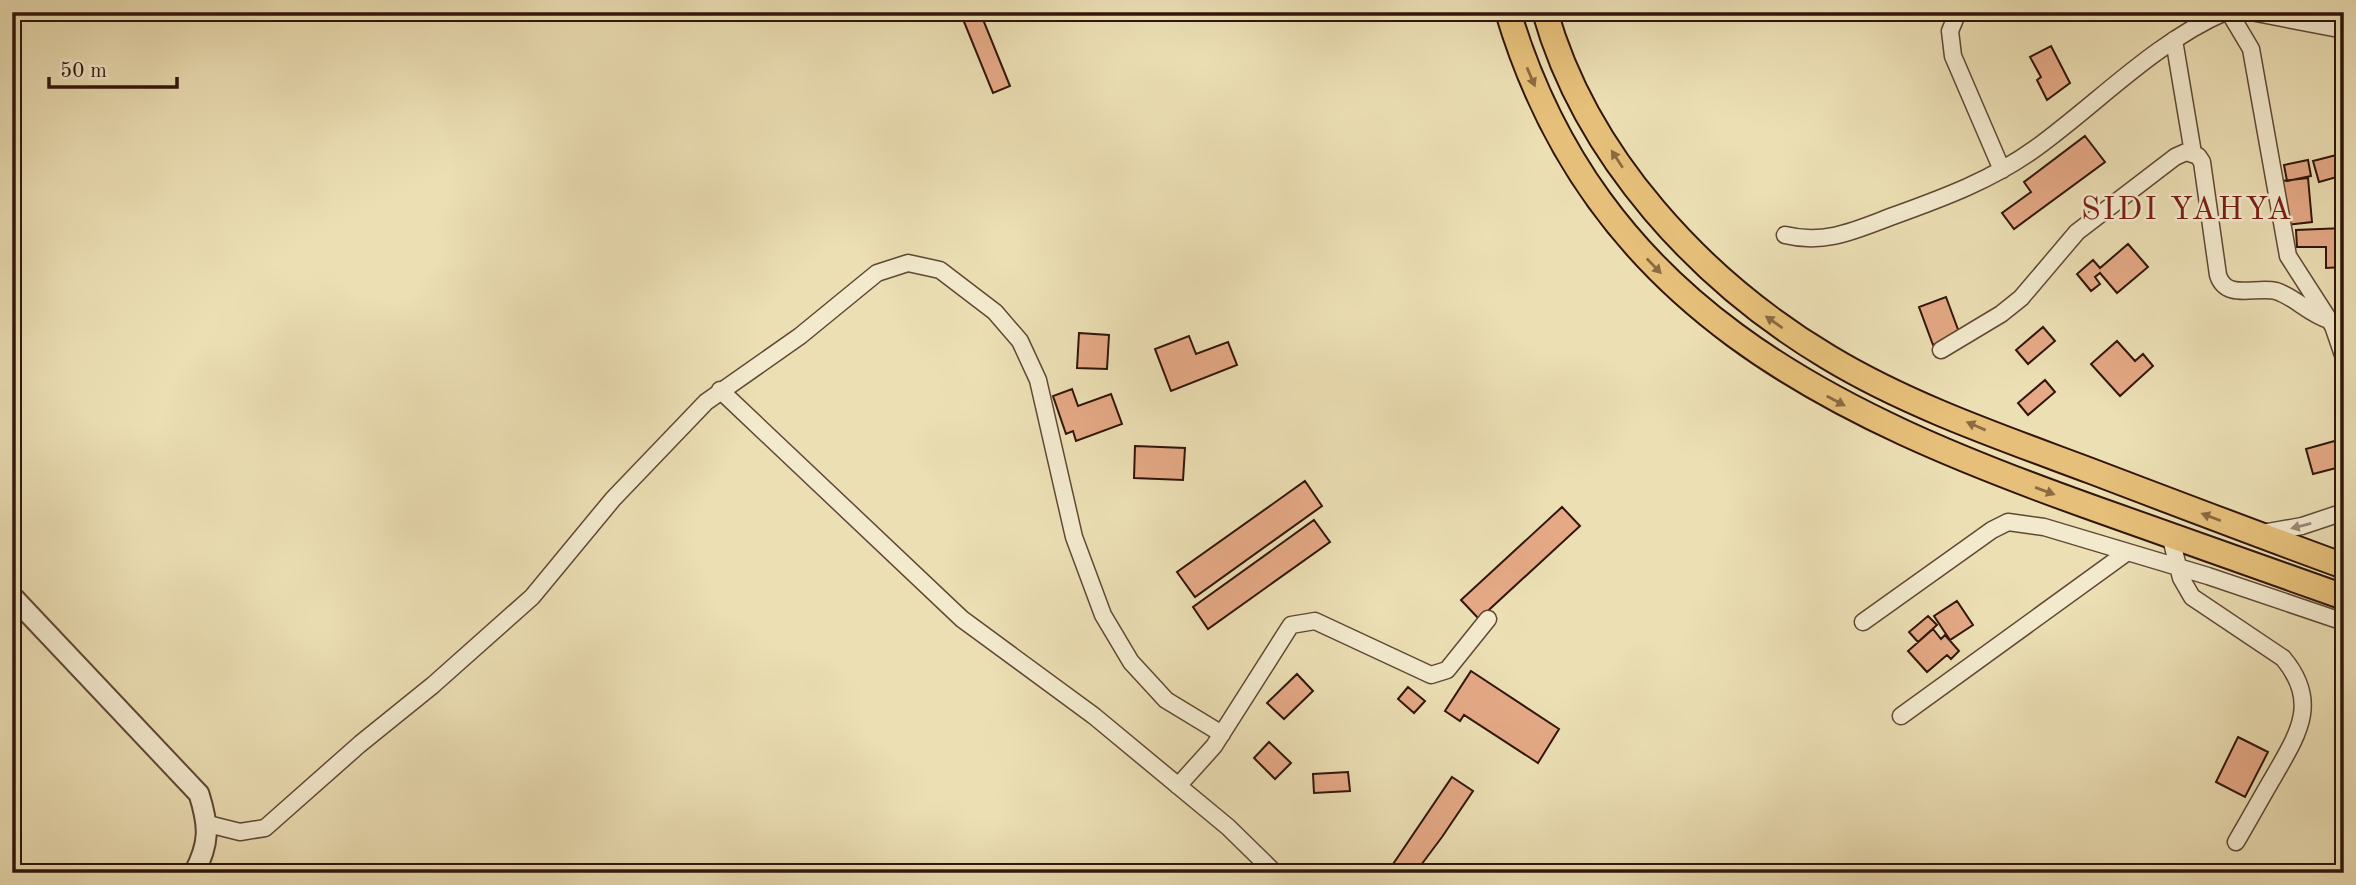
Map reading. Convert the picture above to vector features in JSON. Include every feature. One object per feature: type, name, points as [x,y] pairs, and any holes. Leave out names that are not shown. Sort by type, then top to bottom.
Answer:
[{"type":"highway","points":[[1508,12],[1542,104],[1581,173],[1628,237],[1682,294],[1712,320],[1812,388],[1927,446],[2344,597]]},
{"type":"highway","points":[[1545,12],[1579,96],[1623,168],[1676,235],[1765,316],[1830,358],[1888,388],[2022,445],[2344,566]]},
{"type":"street","points":[[1958,12],[1950,31],[1953,56],[2002,170]]},
{"type":"street","points":[[1785,235],[1822,239],[1846,234],[1980,182],[2035,149],[2174,40],[2227,12],[2251,48],[2288,256],[2335,322],[2344,358]]},
{"type":"street","points":[[2251,12],[2344,30]]},
{"type":"street","points":[[2174,40],[2193,153],[2202,162],[2218,275],[2222,285],[2231,290],[2274,291],[2335,322]]},
{"type":"street","points":[[1941,350],[1990,321],[2021,298],[2070,238],[2093,219],[2180,154],[2193,153]]},
{"type":"street","points":[[208,824],[240,832],[265,828],[532,597],[613,499],[669,437],[720,390],[800,336],[887,268],[919,263],[940,270],[995,312],[1014,332],[1030,358],[1038,380],[1074,537],[1093,593],[1116,639],[1131,662],[1166,700],[1222,734]]},
{"type":"street","points":[[720,390],[962,618],[1094,716],[1228,827],[1275,873]]},
{"type":"street","points":[[2257,534],[2302,526],[2344,512]]},
{"type":"street","points":[[1863,622],[1992,530],[2008,522],[2044,527],[2178,567],[2344,622]]},
{"type":"street","points":[[2170,535],[2185,588],[2200,605],[2283,659],[2293,670],[2303,699],[2300,729],[2236,842]]},
{"type":"street","points":[[1901,716],[2126,553]]},
{"type":"street","points":[[12,596],[199,794],[208,824],[203,855],[194,873]]},
{"type":"street","points":[[1178,786],[1222,734],[1285,631],[1298,622],[1315,621],[1431,675],[1447,670],[1488,619]]},
{"type":"building","points":[[960,12],[980,12],[1010,86],[993,93]]},
{"type":"building","points":[[2051,46],[2070,83],[2047,100],[2037,80],[2041,77],[2030,57]]},
{"type":"building","points":[[2085,136],[2105,162],[2014,229],[2002,213],[2031,192],[2024,182]]},
{"type":"building","points":[[2344,153],[2344,175],[2319,182],[2313,161]]},
{"type":"building","points":[[2308,160],[2311,176],[2287,181],[2284,165]]},
{"type":"building","points":[[2308,178],[2312,222],[2285,225],[2282,181]]},
{"type":"building","points":[[2344,228],[2344,267],[2326,268],[2326,247],[2297,247],[2296,230]]},
{"type":"building","points":[[2128,244],[2148,267],[2117,293],[2100,273],[2095,277],[2100,284],[2091,291],[2077,274],[2093,260],[2100,268]]},
{"type":"building","points":[[1946,297],[1960,335],[1933,345],[1919,307]]},
{"type":"building","points":[[2043,327],[2055,341],[2028,364],[2016,350]]},
{"type":"building","points":[[1079,333],[1109,335],[1107,369],[1077,368]]},
{"type":"building","points":[[1189,336],[1196,354],[1228,342],[1237,365],[1171,391],[1155,349]]},
{"type":"building","points":[[2117,341],[2135,361],[2143,354],[2153,366],[2120,396],[2091,364]]},
{"type":"building","points":[[2045,380],[2055,392],[2028,415],[2018,403]]},
{"type":"building","points":[[1072,389],[1078,406],[1111,394],[1122,424],[1076,441],[1073,431],[1066,434],[1053,396]]},
{"type":"building","points":[[2338,440],[2344,466],[2313,474],[2306,449]]},
{"type":"building","points":[[1135,446],[1185,448],[1183,480],[1134,478]]},
{"type":"building","points":[[1305,481],[1322,506],[1195,597],[1177,572]]},
{"type":"building","points":[[1562,507],[1580,526],[1479,619],[1461,600]]},
{"type":"building","points":[[1314,520],[1330,542],[1208,629],[1193,607]]},
{"type":"building","points":[[1957,601],[1973,625],[1950,640],[1934,616]]},
{"type":"building","points":[[1928,616],[1937,625],[1918,642],[1909,632]]},
{"type":"building","points":[[1933,629],[1941,639],[1945,635],[1959,651],[1951,659],[1947,655],[1927,672],[1908,651]]},
{"type":"building","points":[[1471,671],[1559,729],[1538,763],[1464,715],[1460,721],[1445,711]]},
{"type":"building","points":[[1297,674],[1313,691],[1284,719],[1267,703]]},
{"type":"building","points":[[1408,687],[1425,701],[1414,713],[1398,699]]},
{"type":"building","points":[[2238,737],[2268,752],[2245,797],[2216,782]]},
{"type":"building","points":[[1269,742],[1291,763],[1275,779],[1254,758]]},
{"type":"building","points":[[1348,772],[1350,791],[1314,793],[1313,774]]},
{"type":"building","points":[[1452,777],[1473,791],[1442,837],[1415,873],[1387,873]]},
{"type":"district","name":"SIDI YAHYA","points":[[2187,211]]}]
